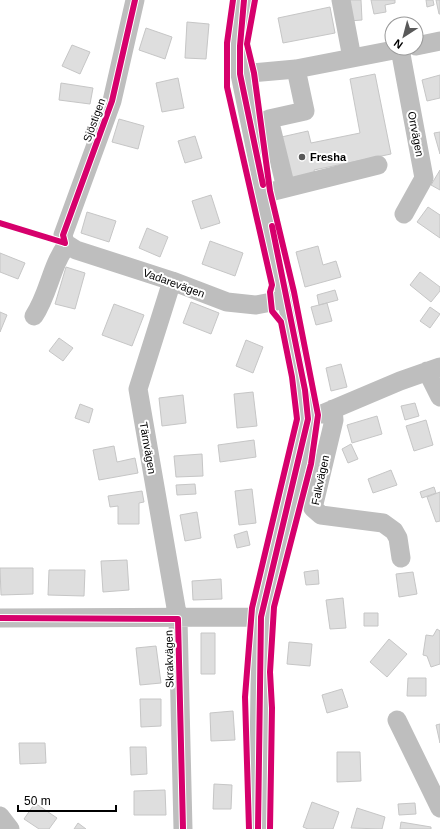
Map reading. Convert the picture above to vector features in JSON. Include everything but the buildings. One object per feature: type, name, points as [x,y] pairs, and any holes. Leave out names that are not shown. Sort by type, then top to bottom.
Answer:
[{"type":"street","name":"Sjöstigen","points":[[66,244],[63,235],[112,101],[135,0]]},
{"type":"street","points":[[244,0],[240,46],[240,74],[305,390],[308,418],[261,617],[258,829]]},
{"type":"street","points":[[341,0],[352,58]]},
{"type":"street","points":[[424,44],[440,41]]},
{"type":"street","points":[[240,74],[296,69],[384,52]]},
{"type":"street","name":"Orrvägen","points":[[404,214],[424,178],[408,56]]},
{"type":"street","points":[[286,188],[269,119],[305,111],[296,69]]},
{"type":"street","points":[[265,193],[378,165]]},
{"type":"street","name":"Vadarevägen","points":[[66,244],[76,250],[172,281],[227,302],[256,305],[287,299]]},
{"type":"street","points":[[34,316],[42,304],[60,254],[66,244]]},
{"type":"street","name":"Tärnvägen","points":[[172,281],[138,389],[178,619]]},
{"type":"street","points":[[308,418],[434,369],[440,397]]},
{"type":"street","name":"Falkvägen","points":[[333,409],[334,420],[313,508],[321,515],[383,523],[394,531],[398,538],[400,558]]},
{"type":"street","name":"Skrakvägen","points":[[0,618],[178,619],[261,617]]},
{"type":"street","name":"Skrakvägen","points":[[178,619],[183,829]]},
{"type":"street","points":[[397,720],[440,808]]},
{"type":"street","points":[[0,816],[10,829]]},
{"type":"cycle path","points":[[65,243],[63,235],[112,101],[135,0]]},
{"type":"cycle path","points":[[233,0],[227,43],[227,87],[272,285],[270,292],[272,311],[281,322],[292,377],[297,419],[252,608],[245,697],[249,829]]},
{"type":"cycle path","points":[[244,0],[240,46],[240,74],[263,185]]},
{"type":"cycle path","points":[[255,0],[247,44],[254,73],[270,191],[294,292],[318,415],[311,464],[274,607],[270,672],[272,708],[270,829]]},
{"type":"cycle path","points":[[0,223],[65,243]]},
{"type":"cycle path","points":[[258,829],[261,617],[308,419],[305,390],[272,226]]},
{"type":"cycle path","points":[[0,618],[178,619],[183,829]]},
{"type":"place","name":"Fresha","points":[[302,157]]}]
